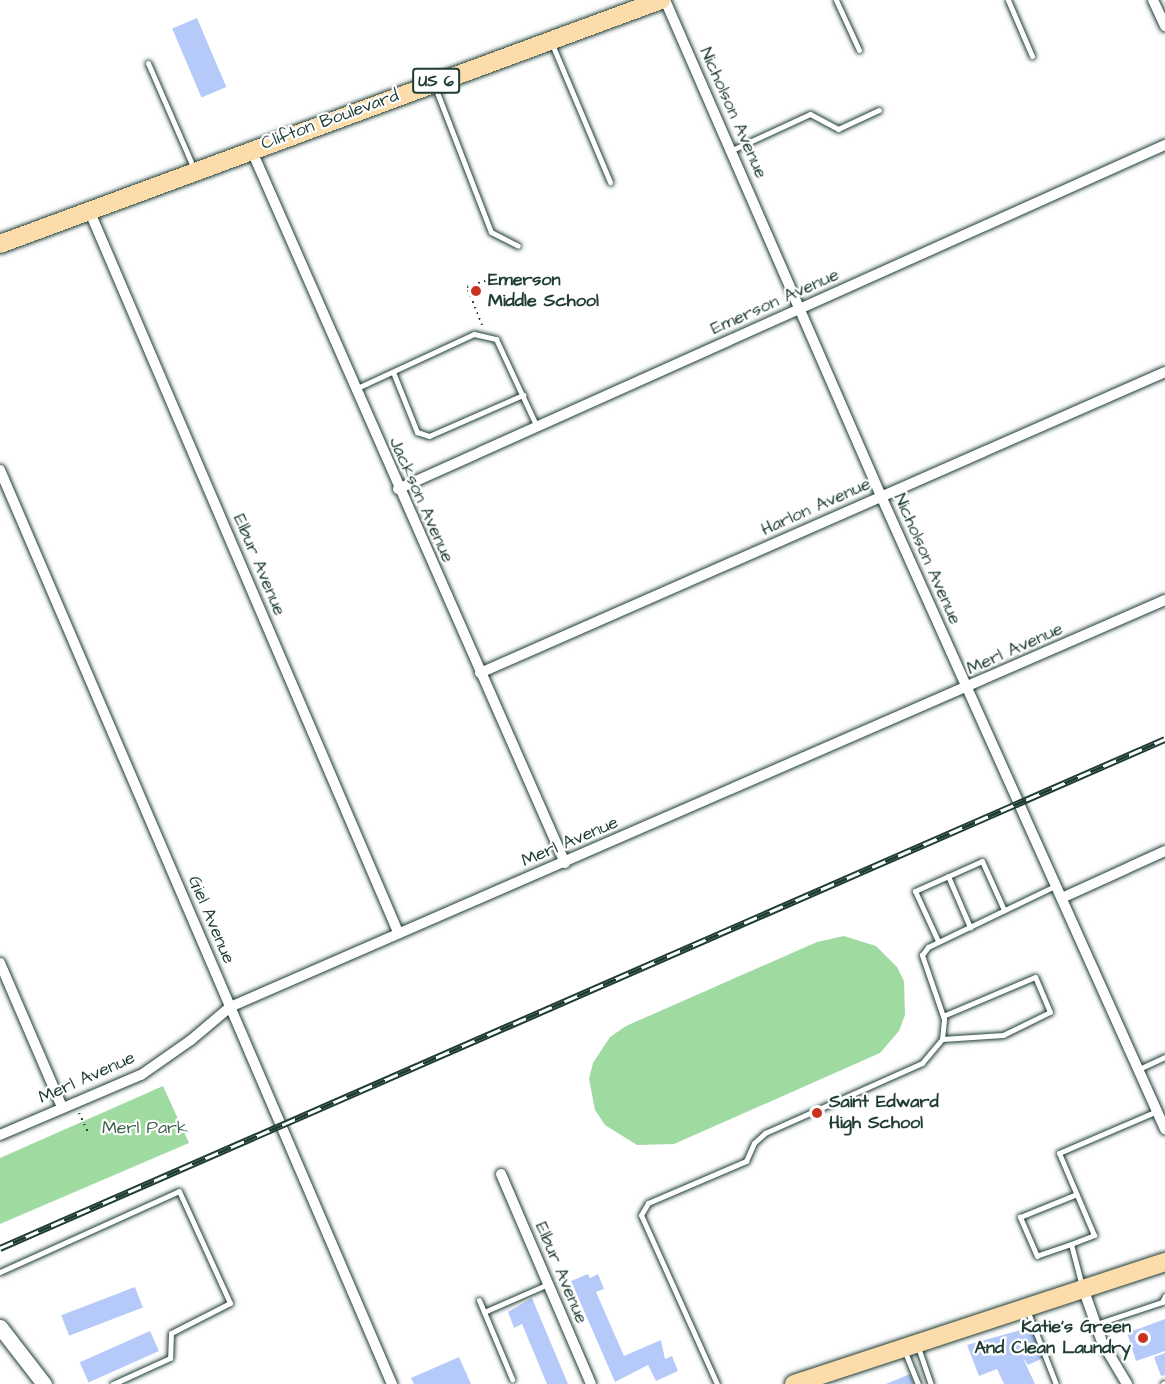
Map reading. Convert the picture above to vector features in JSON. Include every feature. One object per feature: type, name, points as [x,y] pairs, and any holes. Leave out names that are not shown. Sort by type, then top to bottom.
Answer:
[{"type":"main road","name":"Clifton Boulevard","points":[[0,244],[251,149],[663,0]]},
{"type":"main road","points":[[794,1384],[1083,1288],[1165,1266]]},
{"type":"street","name":"Nicholson Avenue","points":[[663,0],[732,150],[881,496],[1059,885],[1162,1120]]},
{"type":"street","points":[[1153,0],[1165,26]]},
{"type":"street","name":"Emerson Avenue","points":[[398,489],[1165,145]]},
{"type":"street","name":"Jackson Avenue","points":[[251,149],[398,489],[564,862]]},
{"type":"street","name":"Elbur Avenue","points":[[89,210],[398,932]]},
{"type":"street","name":"Harlon Avenue","points":[[480,673],[1165,372]]},
{"type":"street","name":"Giel Avenue","points":[[0,470],[392,1384]]},
{"type":"street","name":"Merl Avenue","points":[[0,1135],[141,1075],[191,1040],[230,1007],[398,932],[968,689],[1165,600]]},
{"type":"street","points":[[1064,897],[1165,851]]},
{"type":"street","points":[[0,963],[62,1107]]},
{"type":"street","name":"Elbur Avenue","points":[[501,1174],[591,1384]]},
{"type":"street","points":[[1083,1288],[1096,1324],[1127,1384]]},
{"type":"street","points":[[0,1327],[44,1384]]},
{"type":"lane","points":[[836,0],[858,50]]},
{"type":"lane","points":[[1008,0],[1032,56]]},
{"type":"lane","points":[[550,40],[610,182]]},
{"type":"lane","points":[[148,63],[195,170]]},
{"type":"lane","points":[[433,83],[491,232],[518,246]]},
{"type":"lane","points":[[732,150],[810,114],[838,129],[879,111]]},
{"type":"lane","points":[[355,389],[474,334],[496,339],[537,427]]},
{"type":"lane","points":[[393,372],[417,432],[429,436],[523,395]]},
{"type":"lane","points":[[938,941],[915,891],[982,861],[1004,910]]},
{"type":"lane","points":[[948,876],[970,927]]},
{"type":"lane","points":[[717,1384],[641,1215],[648,1203],[746,1161],[754,1143],[765,1133],[922,1063],[942,1039],[943,1016],[922,955],[938,941],[1059,885]]},
{"type":"lane","points":[[942,1039],[1003,1035],[1050,1012],[1035,977],[943,1016]]},
{"type":"lane","points":[[1139,1069],[1165,1057]]},
{"type":"lane","points":[[1077,1194],[1020,1217],[1037,1256],[1094,1235],[1077,1194],[1059,1153],[1162,1120]]},
{"type":"lane","points":[[0,1272],[179,1191],[230,1303],[171,1333],[170,1358],[112,1384]]},
{"type":"lane","points":[[1071,1244],[1083,1288]]},
{"type":"lane","points":[[484,1312],[548,1284]]},
{"type":"lane","points":[[1096,1324],[1162,1302],[1165,1296]]},
{"type":"lane","points":[[479,1300],[512,1379]]},
{"type":"lane","points":[[1026,1307],[1056,1384]]},
{"type":"lane","points":[[910,1345],[918,1384]]},
{"type":"lane","points":[[910,1345],[932,1384]]},
{"type":"path","points":[[483,328],[467,287],[496,278]]},
{"type":"path","points":[[74,1102],[89,1134]]},
{"type":"green space","points":[[844,936],[876,946],[897,967],[904,981],[905,1015],[899,1031],[880,1053],[674,1144],[637,1145],[605,1125],[595,1110],[589,1079],[593,1063],[610,1037],[626,1026],[817,942]]},
{"type":"green space","name":"Merl Park","points":[[163,1086],[189,1143],[0,1224],[0,1158]]},
{"type":"building","points":[[197,18],[226,87],[201,98],[172,29]]},
{"type":"building","points":[[588,1274],[590,1278],[598,1274],[604,1289],[596,1292],[624,1356],[661,1340],[665,1359],[672,1356],[678,1371],[656,1381],[648,1365],[615,1382],[571,1281]]},
{"type":"building","points":[[135,1287],[143,1308],[69,1336],[61,1315]]},
{"type":"building","points":[[532,1298],[568,1384],[547,1384],[522,1324],[514,1328],[508,1312]]},
{"type":"building","points":[[1165,1319],[1165,1351],[1136,1361],[1127,1333]]},
{"type":"building","points":[[1031,1327],[1045,1357],[1028,1365],[1023,1358],[1035,1384],[1004,1384],[997,1369],[979,1376],[967,1345]]},
{"type":"building","points":[[150,1331],[159,1351],[89,1382],[80,1362]]},
{"type":"building","points":[[1165,1353],[1165,1375],[1161,1376],[1154,1357]]},
{"type":"building","points":[[459,1357],[471,1384],[414,1384],[411,1378]]},
{"type":"building","points":[[910,1374],[914,1384],[886,1384]]},
{"type":"railway","points":[[0,1248],[1165,739]]},
{"type":"place","name":"Emerson Middle School","points":[[476,291]]},
{"type":"place","name":"Saint Edward High School","points":[[817,1113]]},
{"type":"place","name":"Katie's Green And Clean Laundry","points":[[1143,1338]]}]
